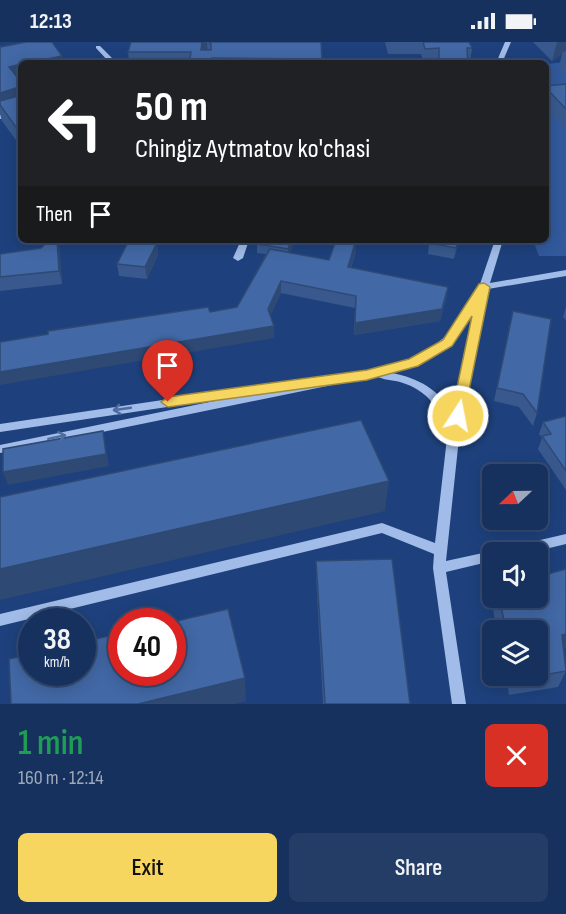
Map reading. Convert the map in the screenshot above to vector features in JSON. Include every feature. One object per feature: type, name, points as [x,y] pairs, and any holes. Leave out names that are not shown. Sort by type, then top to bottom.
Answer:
[{"type":"street","points":[[500,60],[508,42]]},
{"type":"street","points":[[98,47],[111,60]]},
{"type":"street","points":[[0,117],[18,113]]},
{"type":"street","points":[[238,258],[244,243]]},
{"type":"street","points":[[459,704],[439,568],[453,438],[484,287],[498,243]]},
{"type":"street","points":[[0,449],[367,375],[414,363],[448,343],[484,287],[566,273]]},
{"type":"street","points":[[0,428],[367,375],[404,379],[431,392],[446,410],[453,438]]},
{"type":"street","points":[[0,620],[382,528],[441,551]]},
{"type":"street","points":[[548,543],[566,539]]},
{"type":"street","points":[[439,568],[482,558]]},
{"type":"shaded area","points":[[566,62],[566,256],[539,256],[534,243],[549,243],[549,64]]},
{"type":"building","points":[[26,42],[52,42],[62,56],[43,60],[18,60],[18,65],[9,67],[18,78],[18,96],[16,88],[0,93],[0,47]]},
{"type":"building","points":[[131,42],[202,42],[201,50],[211,50],[209,42],[321,42],[322,59],[212,58],[212,60],[190,60],[191,52],[128,52]]},
{"type":"building","points":[[423,42],[469,42],[472,48],[467,48],[468,60],[439,60],[439,48],[425,49]]},
{"type":"building","points":[[566,84],[566,109],[549,91],[549,86]]},
{"type":"building","points":[[18,96],[18,130],[0,105],[0,101]]},
{"type":"building","points":[[46,243],[57,243],[59,271],[0,277],[0,254],[41,248]]},
{"type":"building","points":[[128,243],[157,243],[145,267],[117,264]]},
{"type":"building","points":[[257,243],[290,243],[288,249]]},
{"type":"building","points":[[335,243],[355,243],[348,267],[448,287],[442,309],[355,323],[356,296],[281,281],[268,309],[274,326],[0,372],[0,342],[48,334],[48,331],[208,307],[210,312],[237,307],[270,249],[329,260]]},
{"type":"building","points":[[429,243],[457,243],[456,248]]},
{"type":"building","points":[[513,311],[551,319],[537,413],[523,394],[497,388]]},
{"type":"building","points":[[566,416],[566,471],[542,436],[551,434],[543,422]]},
{"type":"building","points":[[361,420],[389,481],[0,569],[0,497]]},
{"type":"building","points":[[103,431],[106,454],[3,472],[3,449]]},
{"type":"building","points":[[392,559],[410,704],[325,704],[316,561]]},
{"type":"building","points":[[566,569],[566,634],[562,635],[566,671],[548,674],[548,620],[504,620],[501,608],[548,608],[548,574]]},
{"type":"building","points":[[228,609],[245,678],[138,704],[11,704],[9,659],[18,657],[18,686],[96,686],[96,639],[108,636],[108,686],[186,686],[186,619]]},
{"type":"route","points":[[168,402],[367,375],[414,363],[448,343],[484,287],[458,416]]}]
